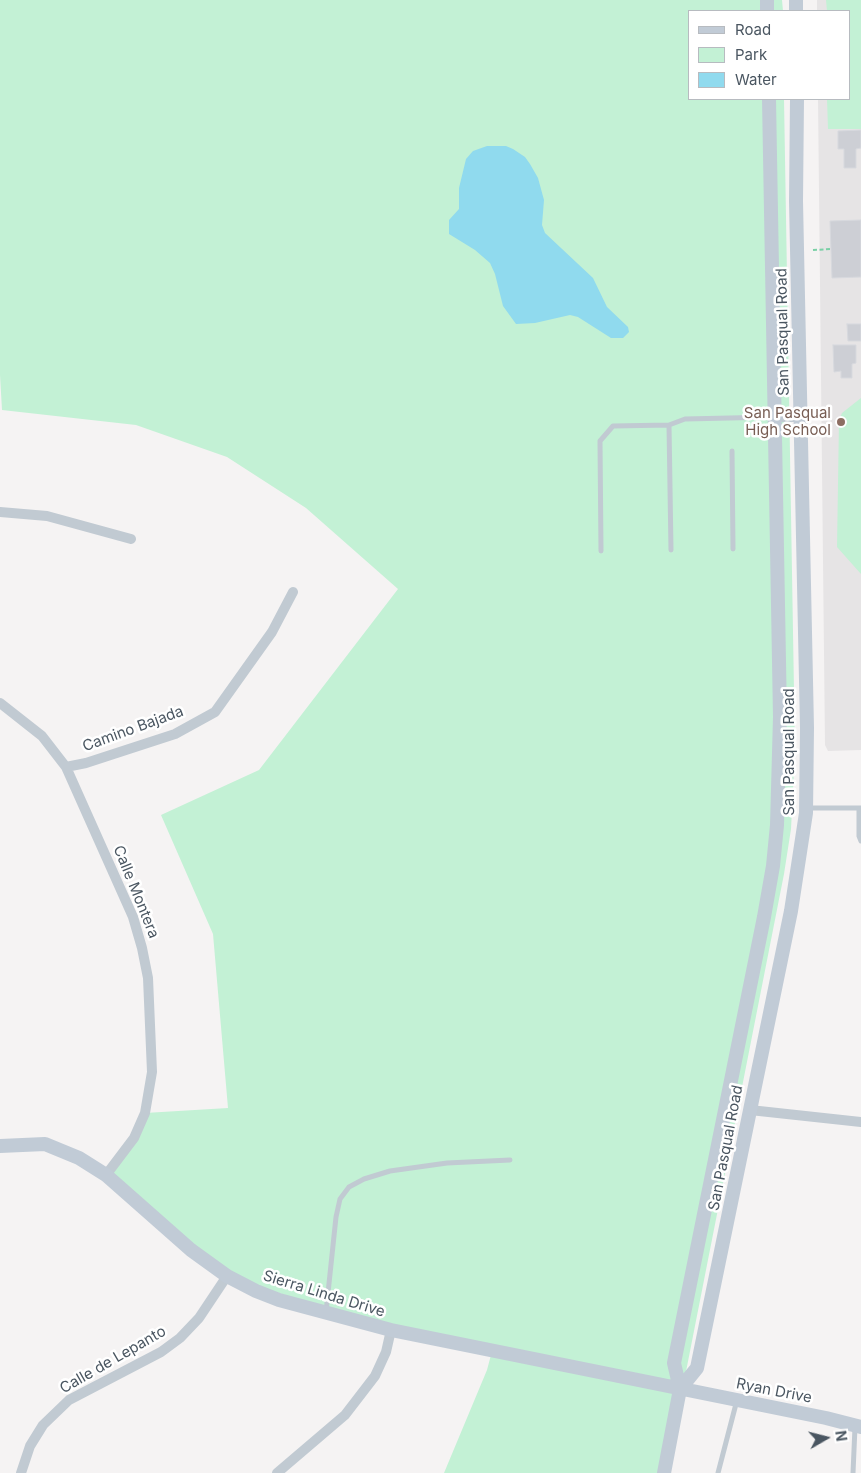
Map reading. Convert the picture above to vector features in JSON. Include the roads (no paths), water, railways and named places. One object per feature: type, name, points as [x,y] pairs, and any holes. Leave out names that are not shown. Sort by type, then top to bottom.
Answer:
[{"type":"main road","name":"San Pasqual Road","points":[[664,1473],[680,1389],[674,1363],[764,918],[776,842],[780,717],[769,100]]},
{"type":"main road","name":"San Pasqual Road","points":[[680,1389],[697,1368],[792,903],[802,851],[806,808],[807,728],[796,201],[797,100]]},
{"type":"main road","name":"Sierra Linda Drive","points":[[0,1146],[45,1144],[79,1158],[106,1175],[191,1250],[227,1276],[264,1294],[391,1330],[680,1389]]},
{"type":"main road","name":"Ryan Drive","points":[[680,1389],[858,1425]]},
{"type":"street","points":[[775,417],[801,417]]},
{"type":"street","points":[[0,512],[47,516],[130,539]]},
{"type":"street","name":"Camino Bajada","points":[[66,767],[86,764],[175,734],[215,712],[272,632],[293,592]]},
{"type":"street","name":"Calle Montera","points":[[0,703],[42,736],[66,767],[132,916],[142,948],[148,978],[152,1072],[145,1113],[134,1138],[106,1175]]},
{"type":"street","points":[[750,1110],[861,1122]]},
{"type":"street","name":"Calle de Lepanto","points":[[21,1473],[30,1446],[43,1425],[70,1400],[161,1352],[180,1338],[199,1318],[227,1276]]},
{"type":"street","points":[[281,1472],[345,1415],[375,1376],[386,1352],[391,1330]]},
{"type":"lane","points":[[601,551],[600,441],[613,426],[669,425],[685,419],[775,417]]},
{"type":"lane","points":[[669,425],[671,550]]},
{"type":"lane","points":[[732,451],[733,549]]},
{"type":"lane","points":[[806,808],[860,808],[858,836],[861,841]]},
{"type":"lane","points":[[326,1312],[336,1217],[340,1199],[349,1187],[364,1179],[390,1171],[447,1164],[510,1160]]},
{"type":"lane","points":[[718,1473],[737,1400]]},
{"type":"lane","points":[[853,1473],[858,1425]]},
{"type":"water","points":[[487,146],[506,146],[525,157],[530,164],[538,178],[544,200],[542,225],[545,233],[593,278],[607,307],[628,327],[629,332],[623,338],[611,338],[578,317],[570,315],[535,323],[516,324],[503,306],[495,274],[490,263],[475,250],[449,234],[449,220],[459,209],[459,188],[466,159],[473,151]]},
{"type":"place","name":"San Pasqual High School","points":[[841,422]]}]
